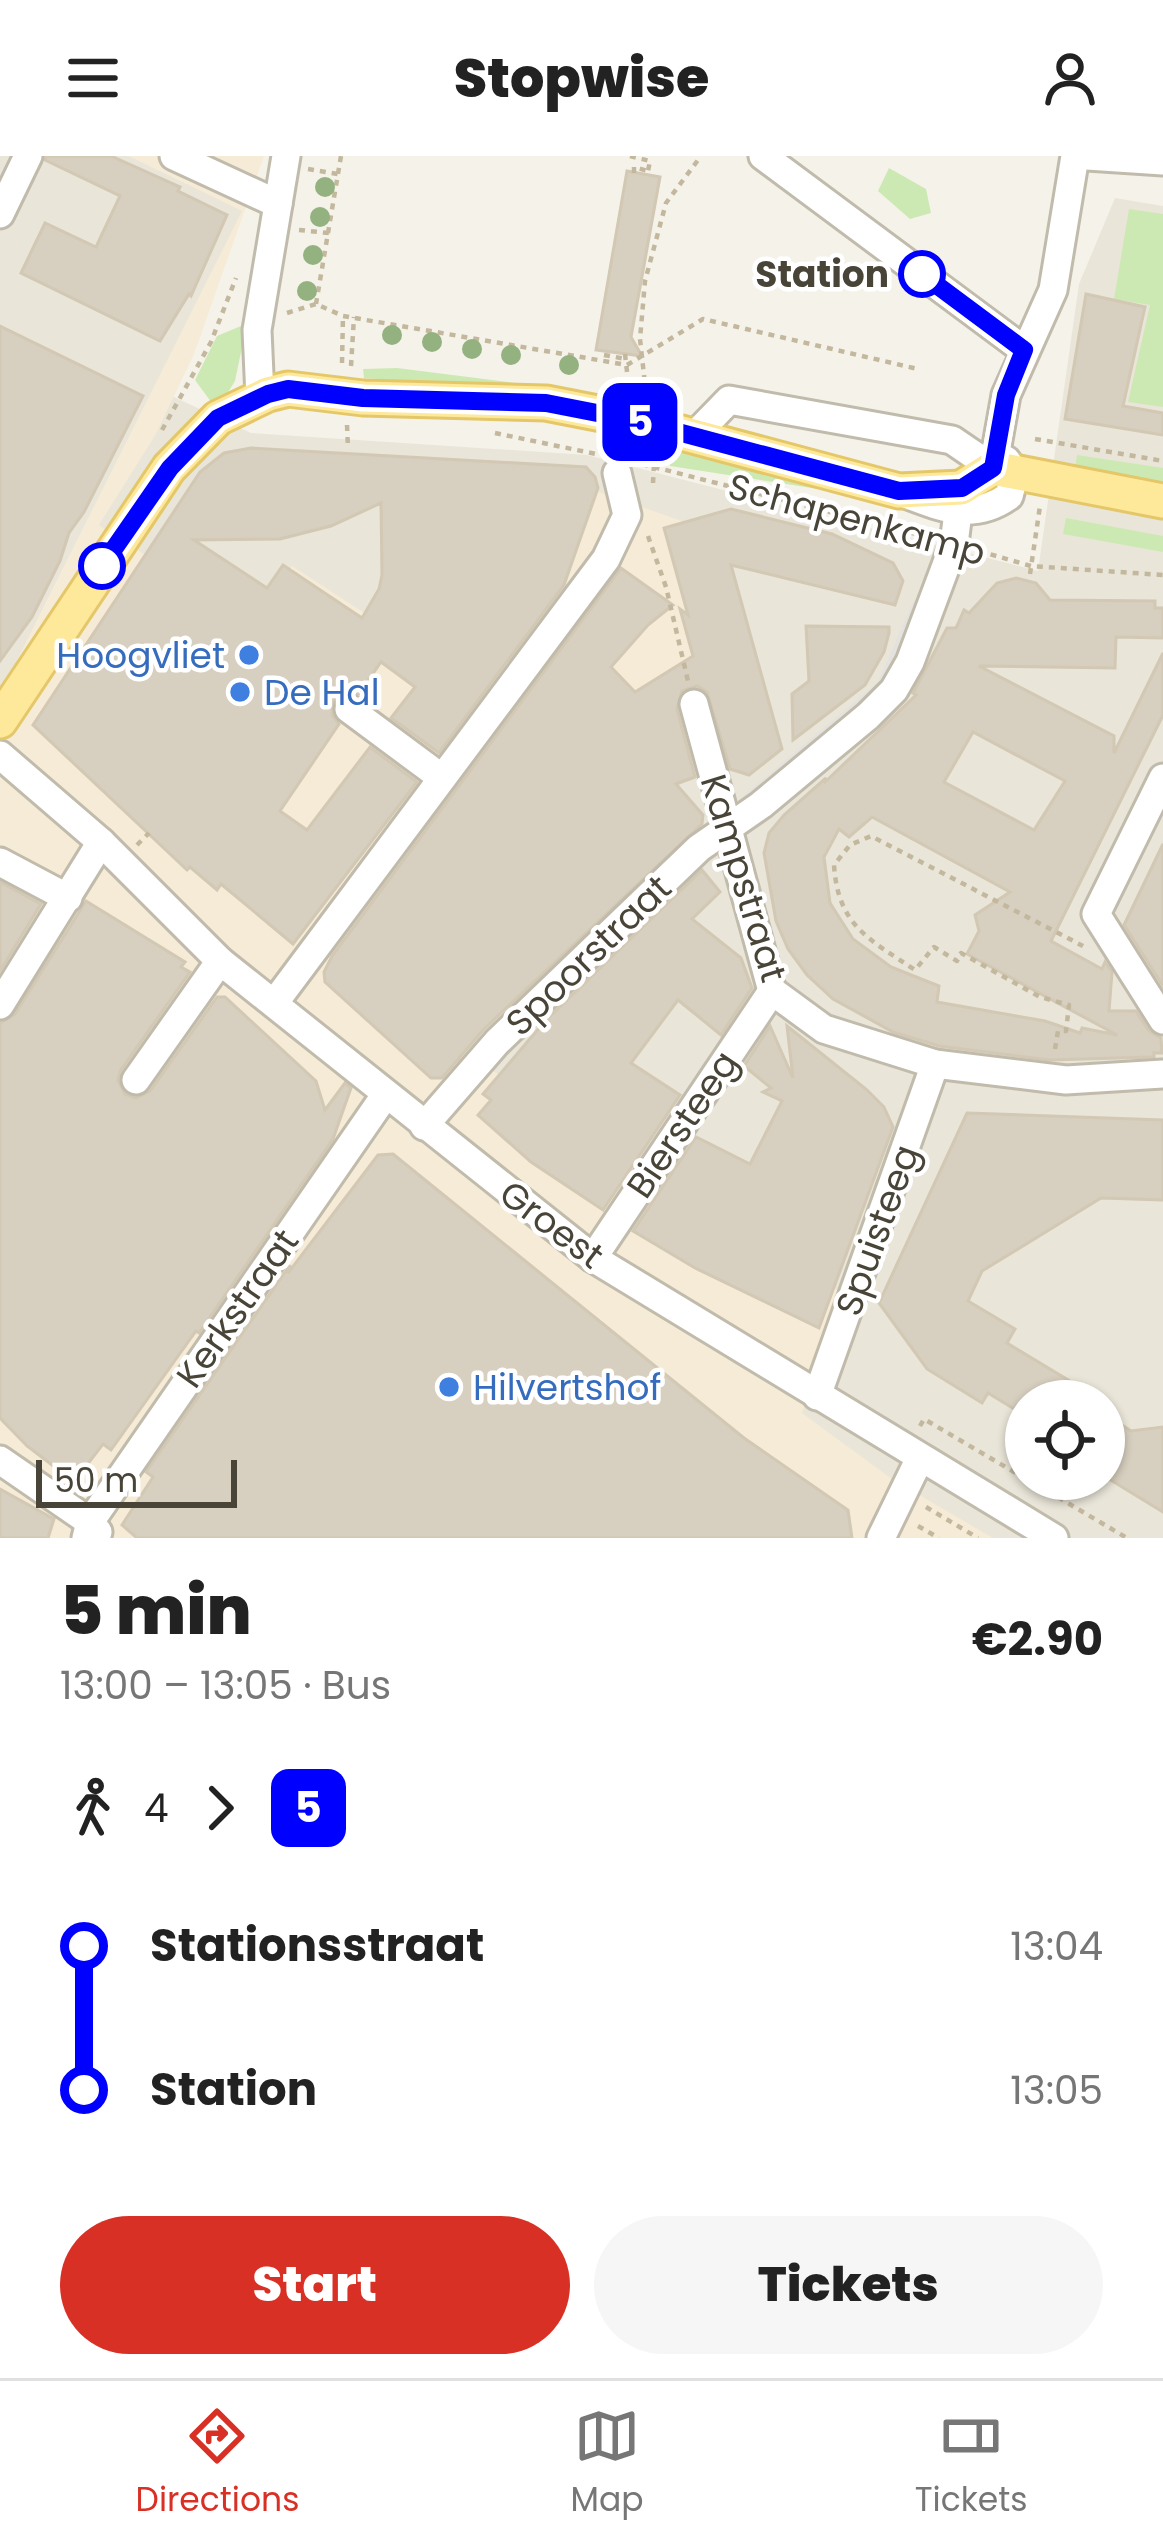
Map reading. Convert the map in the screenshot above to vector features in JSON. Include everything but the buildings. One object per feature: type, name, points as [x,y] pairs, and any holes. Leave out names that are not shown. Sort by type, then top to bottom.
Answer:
[{"type":"main road","name":"Schapenkamp","points":[[260,398],[288,389],[363,398],[546,403],[633,420],[899,491],[960,500],[1001,463]]},
{"type":"main road","points":[[0,721],[170,468],[218,418],[260,398]]},
{"type":"main road","points":[[1001,463],[1163,501]]},
{"type":"street","points":[[0,214],[28,156]]},
{"type":"street","points":[[174,156],[278,204]]},
{"type":"street","points":[[260,398],[257,330],[286,156]]},
{"type":"street","points":[[693,437],[729,400],[952,440],[1001,463],[1006,395],[1053,290],[1075,156]]},
{"type":"street","points":[[1087,156],[1163,161]]},
{"type":"street","points":[[771,162],[1024,350]]},
{"type":"street","points":[[275,1001],[606,559],[627,515],[623,464]]},
{"type":"street","name":"Spoorstraat","points":[[424,1126],[497,1042],[699,848],[761,805],[894,690],[910,662],[954,544],[960,500]]},
{"type":"street","name":"Kampstraat","points":[[694,704],[772,992],[824,1029],[935,1064],[1066,1080],[1163,1074]]},
{"type":"street","points":[[349,709],[442,778]]},
{"type":"street","name":"Groest","points":[[0,755],[101,842],[220,961],[593,1258],[1054,1538]]},
{"type":"street","points":[[1163,778],[1096,914],[1163,1020]]},
{"type":"street","points":[[0,1005],[101,842]]},
{"type":"street","points":[[0,862],[67,897]]},
{"type":"street","points":[[136,1079],[220,961]]},
{"type":"street","name":"Biersteeg","points":[[593,1258],[772,992]]},
{"type":"street","name":"Spuisteeg","points":[[817,1396],[935,1064]]},
{"type":"street","name":"Kerkstraat","points":[[0,1460],[93,1533],[386,1094]]},
{"type":"street","points":[[881,1538],[904,1507],[908,1451]]},
{"type":"path","points":[[316,304],[341,156]]},
{"type":"path","points":[[630,156],[650,161],[648,171],[634,167],[634,172]]},
{"type":"path","points":[[642,356],[644,281],[666,202],[700,156]]},
{"type":"path","points":[[217,326],[239,271]]},
{"type":"path","points":[[273,317],[316,304],[343,316],[628,360],[703,319],[917,369]]},
{"type":"path","points":[[604,355],[628,360]]},
{"type":"path","points":[[339,422],[362,423]]},
{"type":"path","name":"Schapenkamp","points":[[488,432],[954,544],[1030,570],[1163,575]]},
{"type":"path","points":[[1035,439],[1163,461]]},
{"type":"path","points":[[646,530],[666,587],[694,704]]},
{"type":"path","points":[[1050,931],[871,836],[850,845],[834,866],[844,913],[865,936],[915,970],[934,947],[957,961],[961,953],[1040,998],[1069,1005],[1066,1031],[1058,1031],[1055,1049]]},
{"type":"path","points":[[908,1451],[924,1419],[1005,1467]]},
{"type":"path","points":[[1062,1500],[1127,1538]]},
{"type":"path","points":[[904,1507],[939,1538]]},
{"type":"path","points":[[904,1507],[978,1538]]},
{"type":"shaded area","points":[[0,156],[129,156],[243,210],[159,390],[251,433],[587,455],[1038,571],[1079,284],[1115,198],[1163,206],[1163,1538],[0,1538]]},
{"type":"shaded area","points":[[129,156],[264,156],[194,354],[156,434],[99,525],[190,584],[175,732],[292,566],[406,640],[523,465],[693,525],[736,674],[588,724],[394,966],[487,1066],[642,1185],[848,1296],[802,1413],[892,1479],[993,1538],[0,1538],[0,1366],[218,1025],[210,998],[194,986],[166,1009],[0,905],[0,737],[27,701],[16,662],[242,211]]},
{"type":"shaded area","points":[[928,591],[886,688],[747,806],[741,798],[878,682],[913,602]]},
{"type":"green space","points":[[889,168],[926,189],[931,213],[910,219],[878,191]]},
{"type":"green space","points":[[1129,209],[1163,214],[1163,407],[1128,402],[1150,305],[1114,299]]},
{"type":"green space","points":[[246,328],[235,381],[217,410],[195,380],[217,336]]},
{"type":"green space","points":[[397,368],[565,392],[364,378],[363,369]]},
{"type":"green space","points":[[668,448],[889,500],[670,466]]},
{"type":"green space","points":[[1077,455],[1163,468],[1163,487],[1075,469]]},
{"type":"green space","points":[[1066,518],[1163,536],[1163,552],[1063,534]]},
{"type":"bus line","name":"5","points":[[102,566],[170,468],[218,418],[288,389],[363,398],[546,403],[633,420],[899,491],[962,488],[993,468],[1006,395],[1024,350],[922,274]]},
{"type":"place","name":"Station","points":[[922,274]]},
{"type":"place","name":"Hoogvliet","points":[[249,655]]},
{"type":"place","name":"De Hal","points":[[240,692]]},
{"type":"place","name":"Hilvertshof","points":[[449,1387]]}]
